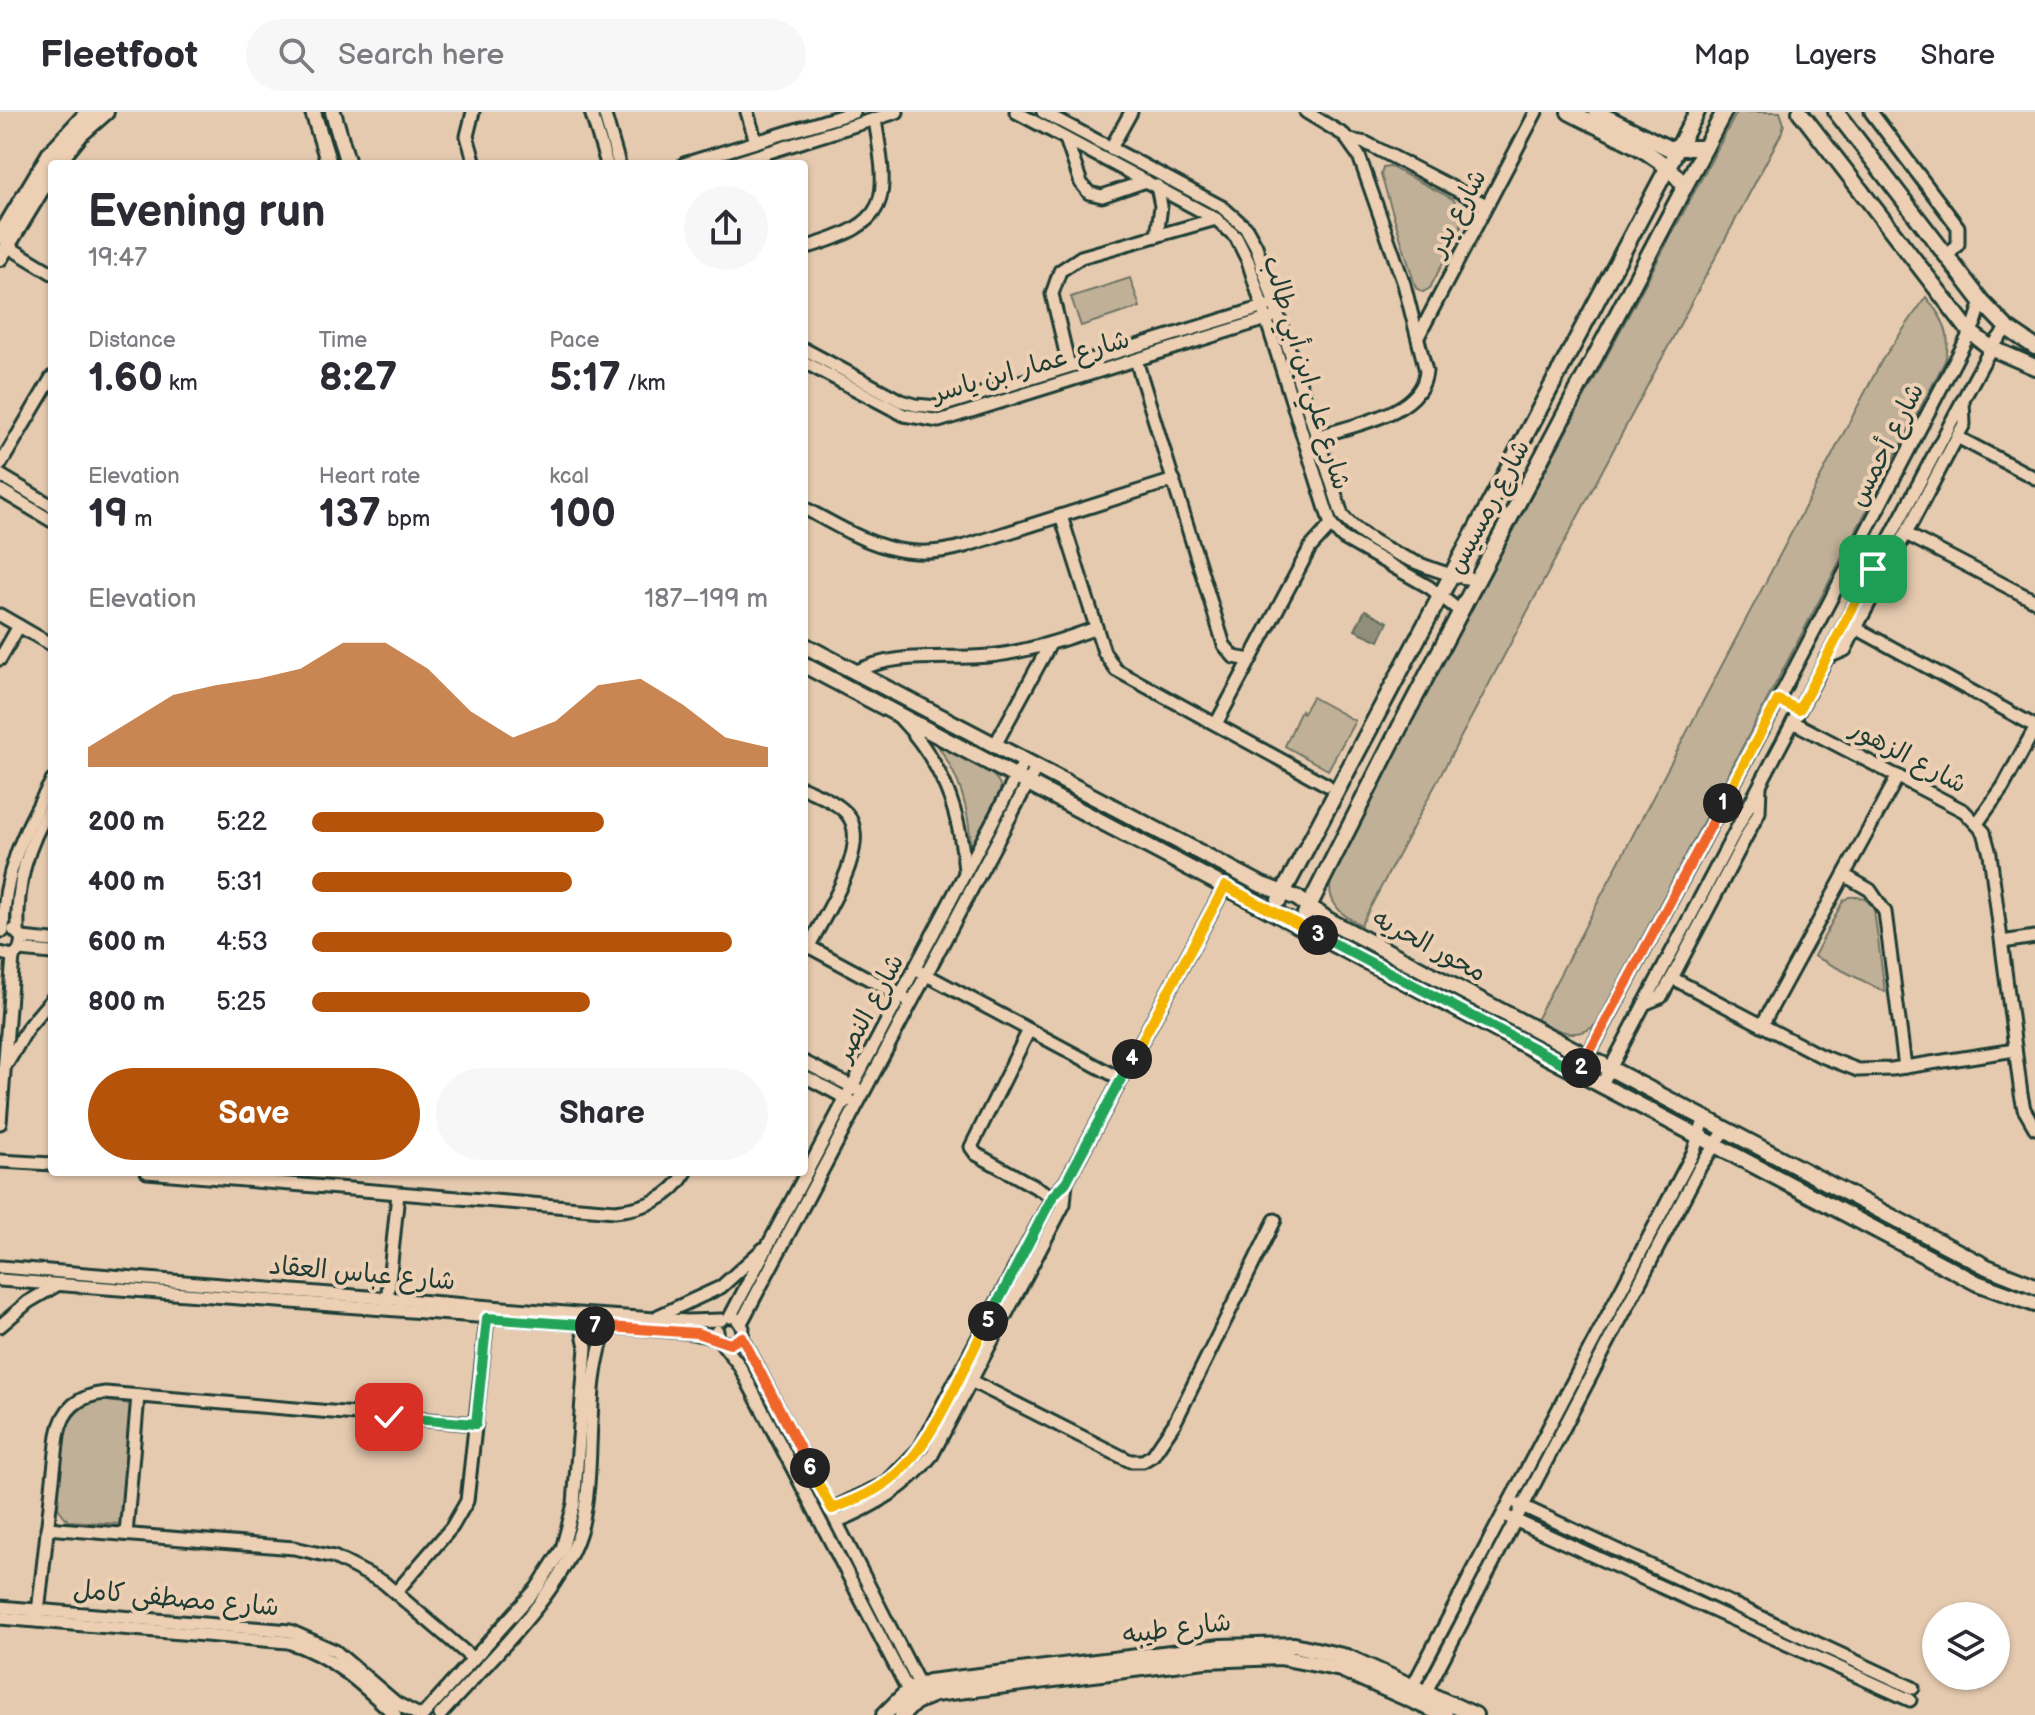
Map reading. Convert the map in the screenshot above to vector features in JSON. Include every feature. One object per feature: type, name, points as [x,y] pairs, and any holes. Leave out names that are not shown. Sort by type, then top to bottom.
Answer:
[{"type":"main road","points":[[2,247],[50,153],[88,112]]},
{"type":"main road","points":[[60,160],[81,134],[106,112]]},
{"type":"main road","points":[[313,112],[328,160]]},
{"type":"main road","points":[[333,112],[347,160]]},
{"type":"main road","points":[[1569,112],[1669,167],[1685,187]]},
{"type":"main road","points":[[1596,112],[1658,144],[1678,150],[1705,148]]},
{"type":"main road","name":"شارع رمسيس","points":[[1272,911],[1697,112]]},
{"type":"main road","name":"شارع رمسيس","points":[[1299,924],[1724,112]]},
{"type":"main road","points":[[1800,112],[1970,332],[1991,348],[2035,367]]},
{"type":"main road","points":[[1836,112],[1982,302],[2007,328],[2035,347]]},
{"type":"main road","points":[[2,247],[48,178]]},
{"type":"main road","name":"محور الحريه","points":[[808,647],[1209,858],[1262,885],[1284,892],[1335,924],[1987,1267],[2035,1286]]},
{"type":"main road","name":"محور الحريه","points":[[808,667],[1977,1283],[2035,1304]]},
{"type":"main road","points":[[1201,874],[1209,858]]},
{"type":"main road","name":"شارع طيبه","points":[[917,1693],[1202,1649],[1276,1644],[1330,1652],[1416,1695],[1475,1715]]},
{"type":"main road","points":[[884,1715],[917,1693]]},
{"type":"main road","points":[[902,1715],[917,1693]]},
{"type":"main road","name":"شارع طيبه","points":[[1416,1695],[1445,1715]]},
{"type":"street","points":[[473,112],[467,136],[474,160]]},
{"type":"street","points":[[591,112],[606,160]]},
{"type":"street","points":[[604,112],[618,160]]},
{"type":"street","points":[[747,112],[756,142]]},
{"type":"street","points":[[697,160],[854,112]]},
{"type":"street","points":[[744,160],[897,112]]},
{"type":"street","name":"شارع علي ابن أبي طالب","points":[[1016,112],[1216,219],[1241,244],[1331,525],[1348,541],[1442,596],[1461,612]]},
{"type":"street","name":"شارع علي ابن أبي طالب","points":[[1043,112],[1222,207],[1239,220],[1256,246],[1338,508],[1352,527],[1427,567],[1452,577],[1478,579]]},
{"type":"street","points":[[1111,148],[1131,112]]},
{"type":"street","points":[[1306,112],[1347,138],[1370,145],[1486,205]]},
{"type":"street","name":"شارع بدر","points":[[1419,335],[1536,112]]},
{"type":"street","points":[[1871,112],[1958,227],[1958,244],[1947,257]]},
{"type":"street","points":[[808,247],[853,232],[872,215],[883,183],[875,120]]},
{"type":"street","points":[[1335,145],[1347,138]]},
{"type":"street","points":[[1316,437],[1403,407],[1415,398],[1423,385],[1426,371],[1419,335],[1387,233],[1359,156],[1347,138]]},
{"type":"street","points":[[1066,139],[1081,183],[1089,193],[1102,196],[1151,183],[1161,206],[1157,236]]},
{"type":"street","points":[[1069,366],[1052,294],[1060,271],[1081,257],[1216,219]]},
{"type":"street","points":[[2,247],[48,271]]},
{"type":"street","name":"شارع أحمس","points":[[1579,1072],[1765,725],[1970,332],[1982,302]]},
{"type":"street","name":"شارع عمار ابن ياسر","points":[[808,351],[901,401],[930,407],[952,404],[1262,307],[1277,309]]},
{"type":"street","name":"شارع عمار ابن ياسر","points":[[808,364],[896,411],[930,421],[948,419],[1266,319],[1277,309]]},
{"type":"street","name":"شارع أحمس","points":[[1602,1084],[1991,348],[2007,328]]},
{"type":"street","points":[[1136,360],[1224,645],[1234,657],[1250,660]]},
{"type":"street","points":[[0,465],[48,386]]},
{"type":"street","points":[[1826,658],[1845,650],[1957,437],[1966,417],[1963,401]]},
{"type":"street","points":[[1957,437],[2035,478]]},
{"type":"street","points":[[0,475],[48,504]]},
{"type":"street","points":[[808,510],[883,548],[915,553],[949,551],[1174,480]]},
{"type":"street","points":[[0,490],[48,519]]},
{"type":"street","points":[[1061,516],[1109,662],[1123,677],[1327,785]]},
{"type":"street","points":[[1216,724],[1310,548],[1331,525]]},
{"type":"street","points":[[1906,534],[2035,601]]},
{"type":"street","points":[[0,615],[48,643]]},
{"type":"street","points":[[0,659],[19,626]]},
{"type":"street","points":[[855,672],[888,660],[993,656],[1050,644],[1096,628]]},
{"type":"street","points":[[1856,628],[2035,727],[2003,787],[1978,822]]},
{"type":"street","points":[[995,745],[1050,644]]},
{"type":"street","points":[[1778,700],[1799,710]]},
{"type":"street","points":[[896,715],[925,748],[947,786],[960,826],[965,874],[977,880]]},
{"type":"street","name":"شارع الزهور","points":[[1793,722],[1964,811],[1978,822],[1990,854],[2024,1109],[2035,1128]]},
{"type":"street","points":[[1765,725],[1785,736]]},
{"type":"street","name":"شارع النصر","points":[[921,972],[965,874],[1030,765]]},
{"type":"street","points":[[1762,1025],[1898,776]]},
{"type":"street","name":"شارع النصر","points":[[741,1323],[906,999],[977,880],[1022,780]]},
{"type":"street","points":[[1644,1004],[1661,997],[1672,978],[1759,812],[1760,786]]},
{"type":"street","points":[[48,789],[15,851],[6,890],[2,932],[18,944],[48,952]]},
{"type":"street","points":[[808,790],[842,809],[854,826],[857,837],[852,859],[808,941]]},
{"type":"street","points":[[0,1123],[18,944],[21,870],[31,840],[48,811]]},
{"type":"street","points":[[1844,875],[1870,890],[1885,912],[1905,1067]]},
{"type":"street","points":[[832,1509],[886,1483],[920,1448],[1053,1196],[1066,1182],[1225,886]]},
{"type":"street","points":[[2002,942],[2035,937]]},
{"type":"street","points":[[0,953],[18,944],[48,941]]},
{"type":"street","points":[[808,946],[906,999]]},
{"type":"street","points":[[921,972],[1121,1079]]},
{"type":"street","points":[[1672,978],[1846,1067],[1869,1071],[2015,1050]]},
{"type":"street","points":[[5,1070],[29,1026],[48,1004]]},
{"type":"street","points":[[1029,1030],[971,1147],[976,1154],[1064,1204]]},
{"type":"street","points":[[808,1065],[855,1095]]},
{"type":"street","points":[[808,1077],[855,1095]]},
{"type":"street","name":"شارع النصر","points":[[725,1318],[855,1095]]},
{"type":"street","points":[[1416,1695],[1502,1515],[1701,1135],[1705,1118]]},
{"type":"street","points":[[1416,1695],[1516,1521],[1715,1143],[1726,1129]]},
{"type":"street","points":[[0,1161],[48,1164]]},
{"type":"street","points":[[193,1176],[615,1211],[658,1200],[671,1191],[683,1176]]},
{"type":"street","points":[[838,1521],[886,1498],[922,1468],[941,1442],[1064,1204],[1066,1182]]},
{"type":"street","points":[[386,1310],[398,1194]]},
{"type":"street","points":[[973,1382],[1130,1461],[1148,1459],[1157,1451],[1189,1396],[1275,1220]]},
{"type":"street","points":[[652,1319],[721,1287],[772,1240]]},
{"type":"street","name":"شارع عباس العقاد","points":[[0,1267],[388,1297],[697,1333],[722,1341]]},
{"type":"street","name":"شارع عباس العقاد","points":[[0,1280],[487,1318],[580,1319]]},
{"type":"street","points":[[0,1326],[28,1302],[57,1285]]},
{"type":"street","points":[[396,1592],[463,1510],[469,1491],[487,1318]]},
{"type":"street","points":[[725,1318],[741,1323],[742,1337],[838,1521],[917,1693],[722,1341],[717,1328],[725,1318]]},
{"type":"street","name":"شارع عباس العقاد","points":[[608,1322],[725,1318]]},
{"type":"street","points":[[421,1715],[547,1576],[568,1534],[574,1504],[585,1365],[580,1319]]},
{"type":"street","points":[[440,1715],[555,1584],[572,1554],[583,1522],[597,1366],[608,1322]]},
{"type":"street","points":[[722,1341],[735,1343],[742,1337]]},
{"type":"street","points":[[38,1616],[58,1435],[67,1410],[90,1395],[138,1396],[476,1424]]},
{"type":"street","points":[[126,1534],[138,1396]]},
{"type":"street","points":[[1502,1515],[1912,1694],[1510,1500]]},
{"type":"street","points":[[47,1528],[308,1550],[347,1562],[396,1592],[473,1659]]},
{"type":"street","name":"شارع مصطفى كامل","points":[[0,1607],[38,1616],[288,1642],[311,1650],[342,1668],[395,1715]]},
{"type":"street","name":"شارع مصطفى كامل","points":[[0,1618],[38,1616],[290,1631],[335,1651],[396,1703],[421,1715]]},
{"type":"shaded area","points":[[1737,112],[1780,112],[1784,124],[1781,134],[1361,925],[1344,915],[1330,893],[1341,854]]},
{"type":"shaded area","points":[[1389,166],[1453,199],[1461,212],[1461,227],[1430,288],[1423,292],[1416,288],[1381,175],[1383,167]]},
{"type":"shaded area","points":[[1130,278],[1140,307],[1081,326],[1071,297]]},
{"type":"shaded area","points":[[1926,297],[1945,327],[1948,343],[1945,361],[1597,1024],[1574,1033],[1559,1031],[1536,1020],[1882,360]]},
{"type":"shaded area","points":[[1365,610],[1388,622],[1379,641],[1355,630]]},
{"type":"shaded area","points":[[1312,697],[1355,721],[1328,770],[1285,746],[1301,710],[1303,713]]},
{"type":"shaded area","points":[[938,746],[982,768],[994,776],[1000,785],[995,809],[971,852],[963,796]]},
{"type":"shaded area","points":[[1849,897],[1864,899],[1874,910],[1885,992],[1814,956],[1843,901]]},
{"type":"shaded area","points":[[99,1400],[130,1404],[121,1524],[68,1521],[58,1508],[60,1460],[66,1429],[84,1407]]},
{"type":"route","points":[[389,1417],[476,1424],[487,1318],[697,1333],[730,1344],[742,1337],[832,1509],[869,1493],[899,1473],[920,1448],[1053,1196],[1066,1182],[1225,886],[1579,1072],[1778,700],[1799,710],[1873,569]]}]
